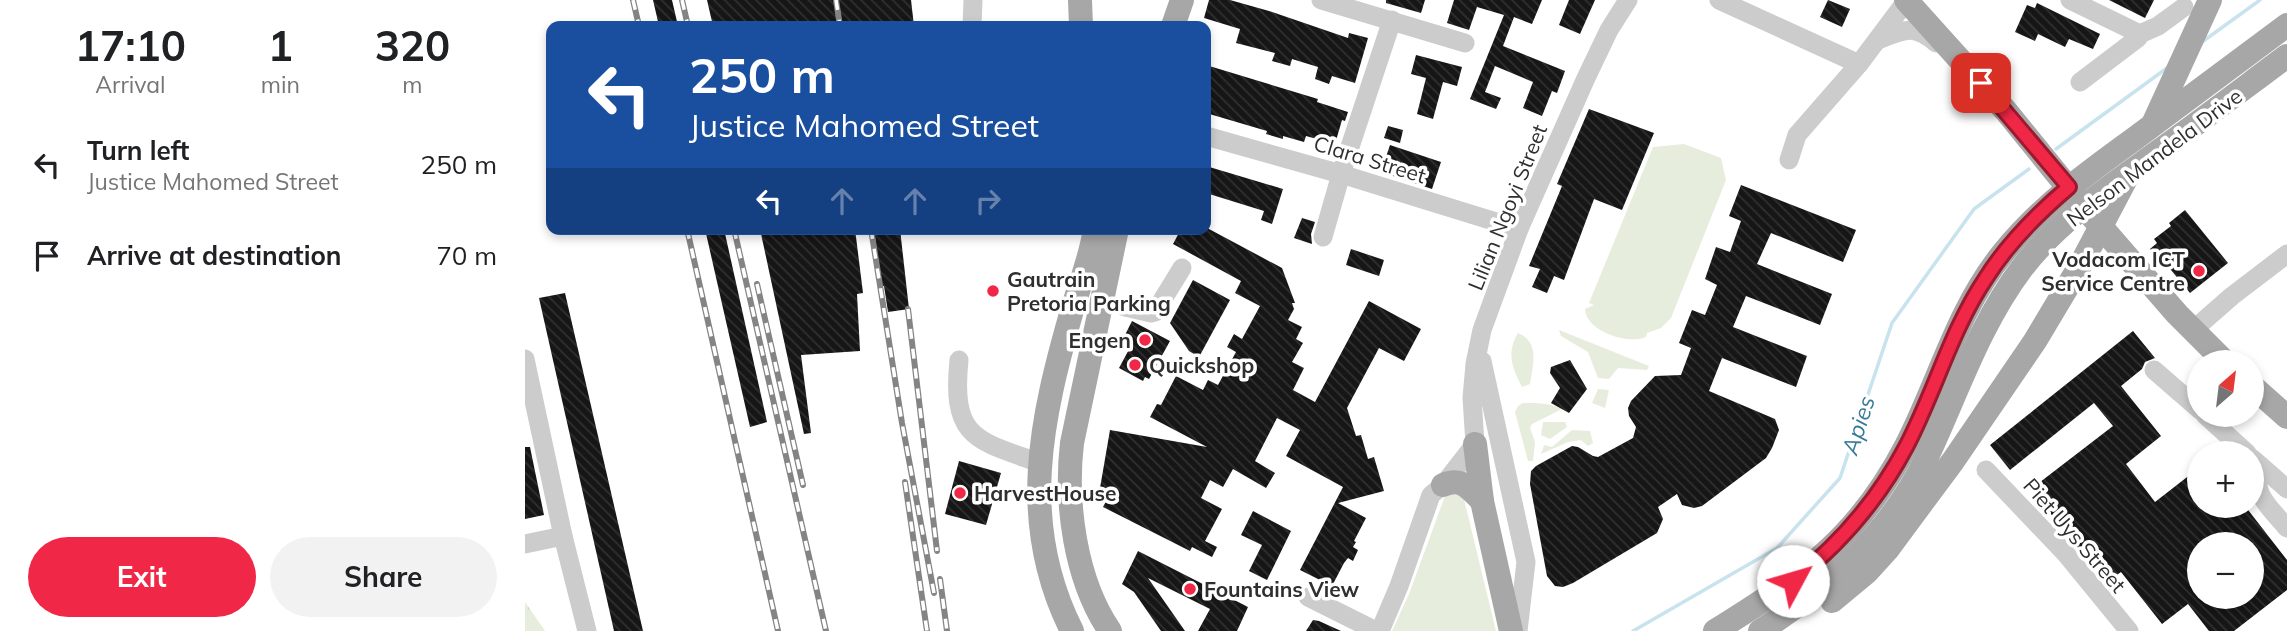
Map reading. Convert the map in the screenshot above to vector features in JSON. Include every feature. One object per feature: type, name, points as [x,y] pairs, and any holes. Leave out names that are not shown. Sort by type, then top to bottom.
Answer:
[{"type":"main road","points":[[1080,0],[1081,21]]},
{"type":"main road","points":[[1170,21],[1171,0]]},
{"type":"main road","points":[[1172,21],[1182,0]]},
{"type":"main road","points":[[1906,0],[1981,83],[2192,331],[2212,350]]},
{"type":"main road","points":[[1788,631],[1813,616],[1858,580],[1887,550],[1953,461],[2035,341],[2081,264],[2130,173],[2210,0]]},
{"type":"main road","name":"Nelson Mandela Drive","points":[[1760,631],[1793,610],[1839,574],[1870,542],[1902,502],[1926,459],[1973,349],[1999,303],[2076,197],[2287,25]]},
{"type":"main road","name":"Nelson Mandela Drive","points":[[1715,631],[1793,581],[1852,527],[1885,482],[1907,445],[1957,330],[1985,279],[2023,230],[2287,56]]},
{"type":"main road","points":[[1109,235],[1106,281],[1070,457],[1079,559],[1084,580],[1110,631]]},
{"type":"main road","points":[[1072,631],[1057,601],[1043,550],[1039,499],[1040,467],[1055,455],[1061,404],[1077,333],[1109,235]]},
{"type":"main road","points":[[2265,398],[2287,417]]},
{"type":"main road","points":[[1475,444],[1482,501],[1511,631]]},
{"type":"main road","points":[[1443,485],[1461,482],[1472,489],[1482,501]]},
{"type":"main road","points":[[1079,559],[1067,569],[1065,583],[1085,631]]},
{"type":"street","points":[[972,0],[972,21]]},
{"type":"street","points":[[1321,0],[1384,11],[1465,43]]},
{"type":"street","name":"Lilian Ngoyi Street","points":[[1475,444],[1472,398],[1479,344],[1520,229],[1586,78],[1609,30],[1628,0]]},
{"type":"street","points":[[1719,0],[1859,64]]},
{"type":"street","points":[[1789,160],[1797,135],[1859,64],[1906,0]]},
{"type":"street","points":[[2070,0],[2140,34]]},
{"type":"street","points":[[2080,82],[2140,34],[2158,26],[2184,6]]},
{"type":"street","points":[[1323,237],[1384,11]]},
{"type":"street","points":[[1877,40],[1906,30],[1921,31],[1981,83]]},
{"type":"street","name":"Clara Street","points":[[1211,137],[1341,173],[1520,229]]},
{"type":"street","points":[[2192,331],[2240,289],[2287,254]]},
{"type":"street","points":[[1106,281],[1126,303],[1151,313],[1155,312],[1182,268]]},
{"type":"street","points":[[1479,344],[1526,562],[1518,631]]},
{"type":"street","points":[[973,411],[957,354],[960,406],[965,424],[972,433],[990,446],[1040,467]]},
{"type":"street","points":[[525,359],[563,536],[587,631]]},
{"type":"street","points":[[2154,370],[2187,399]]},
{"type":"street","points":[[2218,427],[2234,441]]},
{"type":"street","points":[[1308,597],[1356,626],[1378,631],[1399,586],[1427,503],[1433,492],[1443,485],[1475,444]]},
{"type":"street","points":[[2264,468],[2287,489]]},
{"type":"street","name":"Piet Uys Street","points":[[1986,470],[2044,529],[2123,628]]},
{"type":"street","points":[[2264,499],[2287,528]]},
{"type":"street","points":[[525,544],[563,536]]},
{"type":"green space","points":[[1684,144],[1721,158],[1726,180],[1671,318],[1661,328],[1647,333],[1646,337],[1629,339],[1609,334],[1592,324],[1585,309],[1594,305],[1589,303],[1653,147]]},
{"type":"green space","points":[[1559,330],[1649,366],[1647,370],[1618,368],[1609,379],[1598,378],[1588,352],[1561,336]]},
{"type":"green space","points":[[1518,333],[1530,342],[1533,355],[1530,384],[1522,387],[1515,373],[1511,354]]},
{"type":"green space","points":[[1598,389],[1609,390],[1605,408],[1592,403]]},
{"type":"green space","points":[[1523,403],[1548,404],[1562,409],[1532,424],[1530,428],[1535,442],[1533,461],[1528,461],[1515,412]]},
{"type":"green space","points":[[1543,422],[1565,422],[1567,427],[1550,439],[1541,435]]},
{"type":"green space","points":[[1572,430],[1590,431],[1593,443],[1588,446],[1581,440],[1568,442],[1541,454],[1544,445],[1552,447]]},
{"type":"green space","points":[[1455,493],[1464,499],[1496,631],[1392,631],[1409,594],[1445,496]]},
{"type":"green space","points":[[525,602],[545,631],[525,631]]},
{"type":"building","points":[[653,0],[672,0],[677,21],[658,21]]},
{"type":"building","points":[[707,0],[911,0],[913,21],[712,21]]},
{"type":"building","points":[[1209,0],[1230,0],[1348,38],[1349,33],[1368,38],[1355,83],[1332,76],[1329,84],[1315,79],[1318,67],[1292,59],[1290,66],[1272,61],[1275,53],[1236,43],[1240,29],[1204,18]]},
{"type":"building","points":[[1386,0],[1425,0],[1421,13],[1386,3]]},
{"type":"building","points":[[1454,0],[1542,0],[1532,24],[1514,17],[1503,46],[1565,71],[1557,93],[1552,91],[1542,116],[1523,108],[1533,82],[1495,66],[1485,92],[1501,98],[1496,109],[1470,99],[1504,15],[1477,7],[1469,30],[1447,23]]},
{"type":"building","points":[[1569,0],[1595,0],[1580,34],[1559,25]]},
{"type":"building","points":[[1828,0],[1850,9],[1842,27],[1820,17]]},
{"type":"building","points":[[2109,0],[2154,0],[2145,18]]},
{"type":"building","points":[[2037,3],[2100,34],[2093,49],[2069,39],[2065,47],[2038,34],[2035,41],[2015,32],[2027,5],[2035,8]]},
{"type":"building","points":[[1416,55],[1462,67],[1457,86],[1443,82],[1433,119],[1417,114],[1426,78],[1411,74]]},
{"type":"building","points":[[1211,67],[1318,99],[1317,102],[1348,112],[1345,121],[1342,120],[1335,144],[1306,136],[1304,142],[1283,136],[1283,139],[1266,134],[1267,131],[1211,114]]},
{"type":"building","points":[[1589,109],[1654,133],[1622,210],[1594,199],[1564,280],[1554,276],[1547,293],[1532,287],[1540,269],[1529,266],[1562,186],[1557,184]]},
{"type":"building","points":[[1388,126],[1403,130],[1400,143],[1384,138]]},
{"type":"building","points":[[1390,145],[1441,162],[1432,189],[1381,172]]},
{"type":"building","points":[[1211,167],[1283,189],[1272,224],[1261,220],[1264,211],[1211,195]]},
{"type":"building","points":[[1741,185],[1856,230],[1843,262],[1771,233],[1757,264],[1832,294],[1820,325],[1746,296],[1733,327],[1807,356],[1796,387],[1722,358],[1709,391],[1775,419],[1779,430],[1772,448],[1766,458],[1702,506],[1694,508],[1682,505],[1677,494],[1658,507],[1663,519],[1657,533],[1573,583],[1563,587],[1555,586],[1547,576],[1530,484],[1531,471],[1572,446],[1598,457],[1633,438],[1636,427],[1629,416],[1631,401],[1655,376],[1681,375],[1691,348],[1679,343],[1692,310],[1705,315],[1717,285],[1705,279],[1716,247],[1730,252],[1741,221],[1729,216]]},
{"type":"building","points":[[2185,210],[2228,263],[2190,293],[2150,249],[2157,243],[2154,239],[2171,226],[2169,223]]},
{"type":"building","points":[[1302,218],[1315,222],[1311,234],[1312,244],[1294,238]]},
{"type":"building","points":[[1211,230],[1282,268],[1295,303],[1292,303],[1294,309],[1288,320],[1302,327],[1296,339],[1303,343],[1292,362],[1304,368],[1293,390],[1315,402],[1369,301],[1421,329],[1404,361],[1379,348],[1347,408],[1356,436],[1361,435],[1368,459],[1374,457],[1384,491],[1338,503],[1366,518],[1354,541],[1356,542],[1353,547],[1358,550],[1353,561],[1348,558],[1332,586],[1300,570],[1343,487],[1286,456],[1300,430],[1277,418],[1255,461],[1275,473],[1266,488],[1233,469],[1223,487],[1210,480],[1201,498],[1222,509],[1205,541],[1217,547],[1212,557],[1192,547],[1190,551],[1103,507],[1112,490],[1100,488],[1110,430],[1207,447],[1150,417],[1157,404],[1161,405],[1176,376],[1203,390],[1208,380],[1218,385],[1236,352],[1227,347],[1234,334],[1242,339],[1260,306],[1235,293],[1241,281],[1173,244],[1178,235],[1211,235]]},
{"type":"building","points":[[706,235],[725,235],[767,422],[750,427]]},
{"type":"building","points":[[761,235],[856,235],[863,293],[857,294],[860,351],[801,355],[811,433],[804,434]]},
{"type":"building","points":[[875,235],[901,235],[909,309],[888,312],[884,286],[881,286]]},
{"type":"building","points":[[1351,249],[1384,260],[1379,276],[1346,265]]},
{"type":"building","points":[[1193,280],[1230,300],[1199,357],[1189,351],[1170,323]]},
{"type":"building","points":[[565,293],[643,631],[614,631],[539,298]]},
{"type":"building","points":[[1132,321],[1170,341],[1149,379],[1145,377],[1143,381],[1119,368],[1133,342],[1124,337]]},
{"type":"building","points":[[2133,331],[2155,358],[2145,362],[2142,369],[2121,386],[2161,436],[2126,464],[2155,502],[2187,477],[2187,518],[2254,518],[2287,560],[2287,590],[2264,608],[2264,532],[2187,532],[2187,605],[2162,624],[2121,572],[2106,583],[2031,489],[2113,426],[2094,403],[2010,470],[1990,445]]},
{"type":"building","points":[[1570,360],[1587,389],[1569,413],[1551,403],[1560,388],[1550,373],[1551,367]]},
{"type":"building","points":[[525,447],[530,447],[544,515],[525,519]]},
{"type":"building","name":"HarvestHouse","points":[[959,461],[1001,473],[986,525],[945,514]]},
{"type":"building","points":[[1253,511],[1291,531],[1267,580],[1249,571],[1262,545],[1241,535]]},
{"type":"building","name":"Fountains View","points":[[1138,551],[1248,607],[1237,631],[1198,631],[1210,609],[1148,578],[1185,631],[1161,631],[1134,592],[1122,584]]},
{"type":"building","points":[[2192,609],[2262,609],[2234,631],[2209,631]]},
{"type":"building","points":[[1313,620],[1319,621],[1341,631],[1306,631]]},
{"type":"waterway","name":"Apies","points":[[2202,42],[2260,0]]},
{"type":"waterway","name":"Apies","points":[[2056,149],[2167,68]]},
{"type":"waterway","name":"Apies","points":[[1633,631],[1777,548],[1840,478],[1892,323],[1974,209],[2029,169]]},
{"type":"railway","points":[[633,0],[638,21]]},
{"type":"railway","points":[[682,0],[687,21]]},
{"type":"railway","points":[[836,0],[839,21]]},
{"type":"railway","points":[[688,235],[778,631]]},
{"type":"railway","points":[[735,235],[826,631]]},
{"type":"railway","points":[[872,235],[902,423],[934,593]]},
{"type":"railway","points":[[757,284],[803,485]]},
{"type":"railway","points":[[908,309],[937,551]]},
{"type":"railway","points":[[905,482],[927,631]]},
{"type":"railway","points":[[940,579],[947,631]]},
{"type":"place","name":"Vodacom ICT Service Centre","points":[[2199,271]]},
{"type":"place","name":"Gautrain Pretoria Parking","points":[[993,291]]},
{"type":"place","name":"Engen","points":[[1145,340]]},
{"type":"place","name":"Quickshop","points":[[1135,365]]},
{"type":"place","name":"HarvestHouse","points":[[960,493]]},
{"type":"place","name":"Fountains View","points":[[1190,589]]},
{"type":"route","points":[[1793,581],[1839,541],[1885,482],[1907,445],[1947,351],[1985,279],[2023,230],[2069,187],[1981,83]]}]
